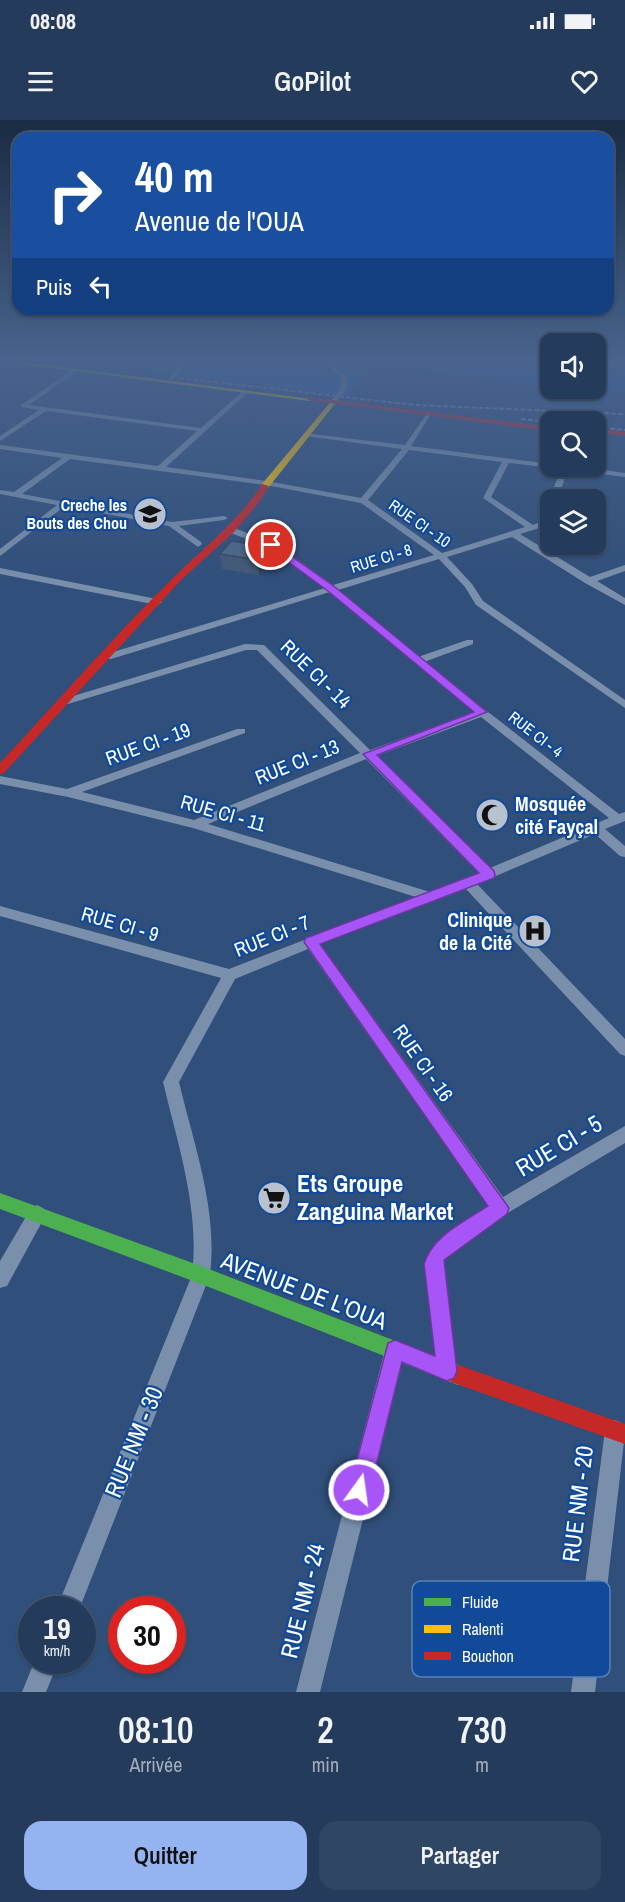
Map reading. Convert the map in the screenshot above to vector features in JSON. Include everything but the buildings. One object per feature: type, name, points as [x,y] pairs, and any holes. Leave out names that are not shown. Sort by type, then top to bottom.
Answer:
[{"type":"main road","points":[[0,770],[266,483],[304,435]]},
{"type":"main road","points":[[178,578],[185,561],[198,544],[227,524]]},
{"type":"main road","name":"AVENUE DE L'OUA","points":[[0,1202],[37,1214],[93,1238],[201,1275],[447,1371],[620,1432]]},
{"type":"street","points":[[158,470],[196,435]]},
{"type":"street","points":[[316,435],[540,465]]},
{"type":"street","name":"RUE CI - 10","points":[[414,435],[363,501],[443,555],[464,579],[479,603],[625,705]]},
{"type":"street","points":[[0,447],[266,483],[363,501]]},
{"type":"street","points":[[15,495],[67,457]]},
{"type":"street","points":[[507,460],[487,498],[532,528],[540,525]]},
{"type":"street","points":[[606,473],[625,476]]},
{"type":"street","points":[[0,492],[172,524],[227,524]]},
{"type":"street","points":[[0,553],[64,503]]},
{"type":"street","points":[[172,524],[198,544]]},
{"type":"street","name":"RUE CI - 4","points":[[227,524],[271,545],[332,589],[417,661],[621,817]]},
{"type":"street","name":"RUE CI - 8","points":[[107,657],[532,528]]},
{"type":"street","points":[[513,534],[625,602]]},
{"type":"street","points":[[588,581],[625,568]]},
{"type":"street","points":[[0,571],[157,602]]},
{"type":"street","points":[[417,661],[470,642]]},
{"type":"street","name":"RUE CI - 14","points":[[64,702],[253,646],[260,647],[489,875]]},
{"type":"street","name":"RUE CI - 13","points":[[195,824],[369,754],[482,712]]},
{"type":"street","name":"RUE CI - 19","points":[[68,793],[241,731]]},
{"type":"street","name":"RUE CI - 11","points":[[0,780],[68,793],[195,824],[431,897]]},
{"type":"street","name":"RUE CI - 7","points":[[201,1275],[204,1251],[199,1199],[171,1082],[230,975],[311,942],[468,884],[621,817]]},
{"type":"street","points":[[597,829],[625,853]]},
{"type":"street","points":[[468,884],[625,1049]]},
{"type":"street","name":"RUE CI - 9","points":[[0,911],[230,975]]},
{"type":"street","name":"RUE CI - 16","points":[[311,942],[500,1208]]},
{"type":"street","name":"RUE CI - 5","points":[[447,1371],[434,1264],[436,1255],[441,1249],[500,1208],[625,1134]]},
{"type":"street","points":[[0,1279],[37,1214]]},
{"type":"street","name":"RUE NM - 30","points":[[73,1596],[201,1275]]},
{"type":"street","name":"RUE NM - 24","points":[[308,1692],[395,1350]]},
{"type":"street","name":"RUE NM - 20","points":[[598,1581],[620,1432]]},
{"type":"street","points":[[34,1692],[41,1674]]},
{"type":"street","name":"RUE NM - 20","points":[[582,1692],[584,1677]]},
{"type":"traffic: fast","points":[[0,1201],[201,1275],[458,1375]]},
{"type":"traffic: slow","points":[[265,486],[306,435]]},
{"type":"traffic: jam","points":[[0,770],[178,578],[231,530],[265,486]]},
{"type":"traffic: jam","points":[[458,1375],[625,1434]]},
{"type":"place","name":"Creche les Bouts des Chou","points":[[150,514]]},
{"type":"place","name":"Mosquée cité Fayçal","points":[[492,815]]},
{"type":"place","name":"Clinique de la Cité","points":[[535,931]]},
{"type":"place","name":"Ets Groupe Zanguina Market","points":[[274,1198]]},
{"type":"route","points":[[271,545],[332,589],[482,712],[369,754],[489,875],[311,942],[500,1208],[441,1249],[436,1255],[434,1264],[447,1371],[395,1350],[359,1490]]}]
